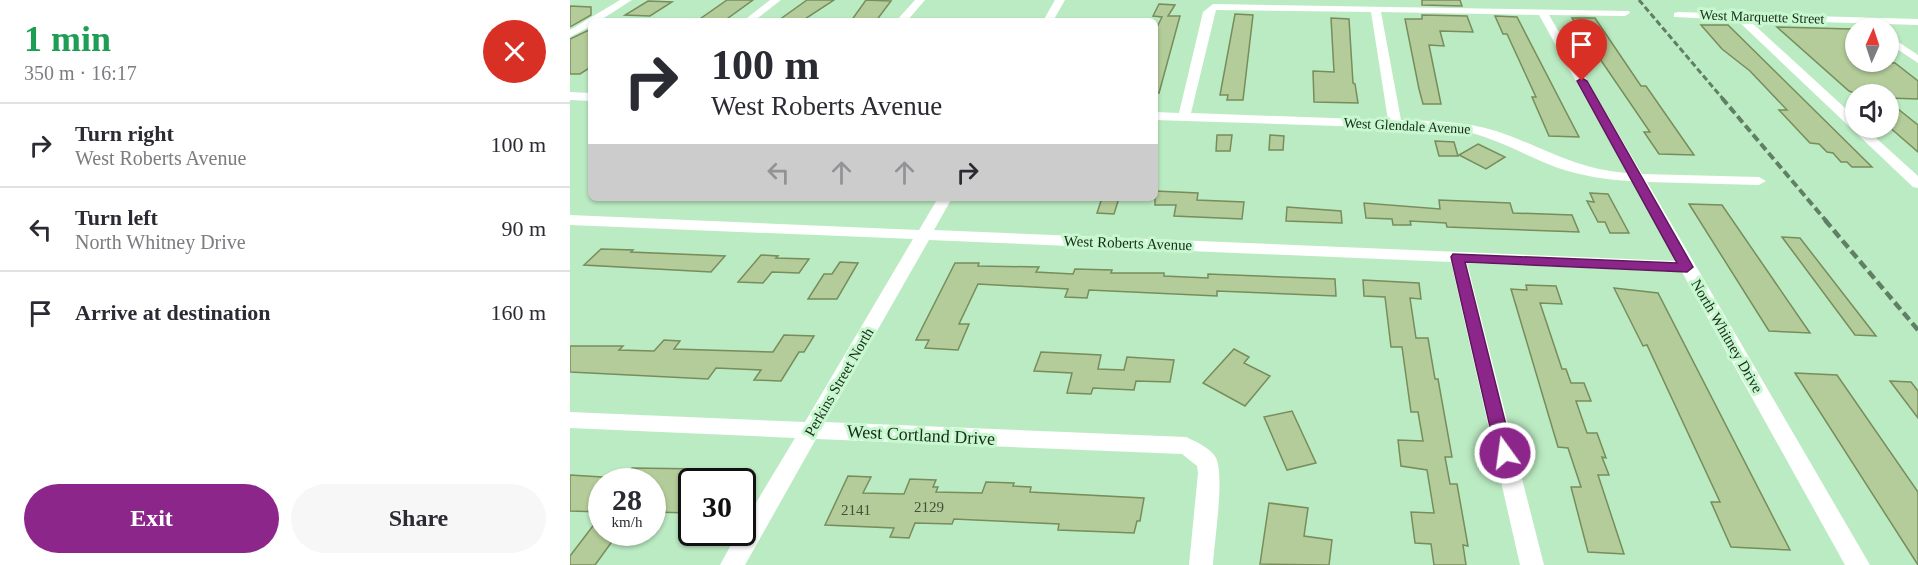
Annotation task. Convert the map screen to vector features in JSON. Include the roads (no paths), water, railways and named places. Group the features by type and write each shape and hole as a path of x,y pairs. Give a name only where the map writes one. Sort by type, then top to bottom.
{"street":[{"path":"615,0 627,0"},
{"path":"598,18 627,0"},
{"path":"752,18 776,0"},
{"path":"904,18 920,0"},
{"path":"1050,18 1060,0"},
{"path":"1184,117 1208,12 1213,7 1625,13"},
{"path":"1375,9 1395,124"},
{"name":"North Whitney Drive","path":"1543,13 1858,565"},
{"name":"West Marquette Street","path":"1678,15 1845,19"},
{"path":"1739,16 1845,115"},
{"name":"West Marquette Street","path":"1899,21 1918,21"},
{"path":"570,34 588,24"},
{"path":"1899,46 1918,60"},
{"path":"570,96 588,97"},
{"name":"West Glendale Avenue","path":"1158,116 1395,124 1483,130 1510,139 1566,166 1592,172 1759,181"},
{"path":"1870,138 1918,184"},
{"name":"Perkins Street North","path":"732,565 943,201"},
{"name":"West Roberts Avenue","path":"570,220 1687,267"},
{"path":"1458,257 1532,565"},
{"name":"West Cortland Drive","path":"570,420 1186,446 1198,452 1208,461 1209,473 1201,565"}],"railway":[{"path":"1639,0 1723,99"},
{"path":"1722,98 1827,222"},
{"path":"1825,220 1918,330"}]}
